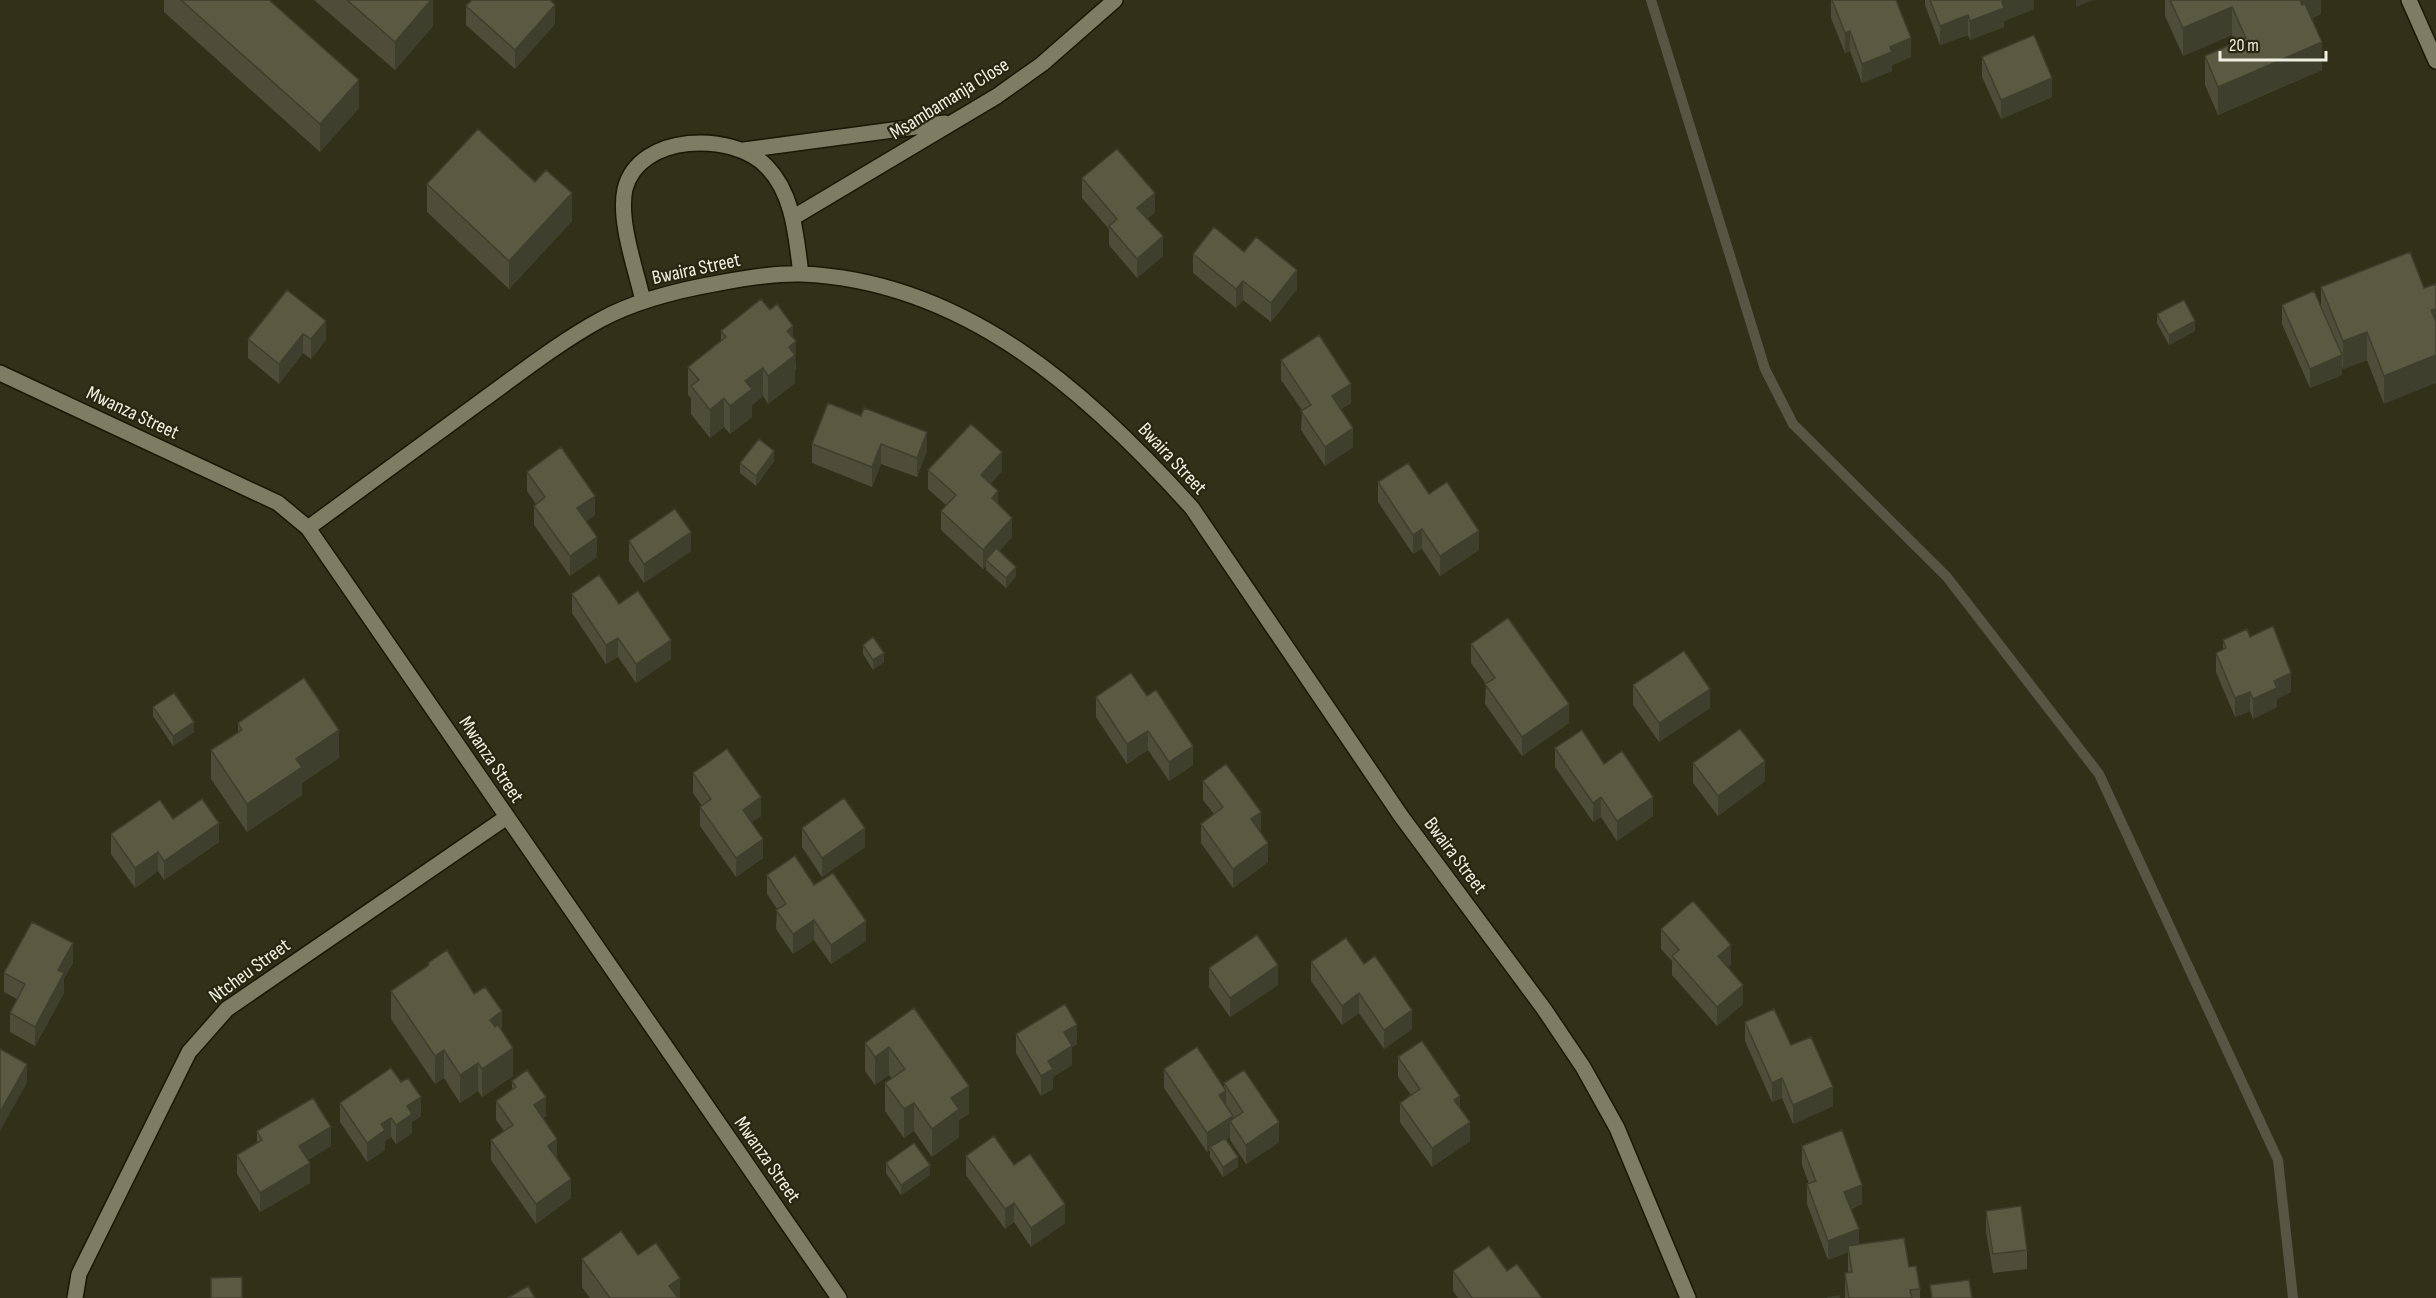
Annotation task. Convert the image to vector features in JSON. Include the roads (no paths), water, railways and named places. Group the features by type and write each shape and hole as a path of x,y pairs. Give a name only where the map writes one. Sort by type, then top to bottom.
{"street":[{"name":"Msambamanja Close","path":"794,217 998,96 1042,64 1115,0"},
{"path":"2409,0 2436,61"},
{"path":"744,150 951,122"},
{"path":"643,301 624,218 625,188 638,165 658,152 685,143 713,142 744,150 768,167 782,189 794,217 801,274"},
{"name":"Bwaira Street","path":"308,528 552,350 602,319 643,301 736,280 801,274 859,281 909,292 953,311 997,335 1047,370 1103,416 1152,463 1192,508 1401,816 1544,1009 1583,1067 1617,1128 1688,1298"},
{"name":"Mwanza Street","path":"0,373 278,503 308,528 839,1298"},
{"name":"Ntcheu Street","path":"75,1298 79,1274 189,1052 207,1030 227,1009 507,817"}],"waterway":[{"path":"1651,0 1765,369 1793,424 1947,577 2099,774 2278,1160 2293,1298"}]}
